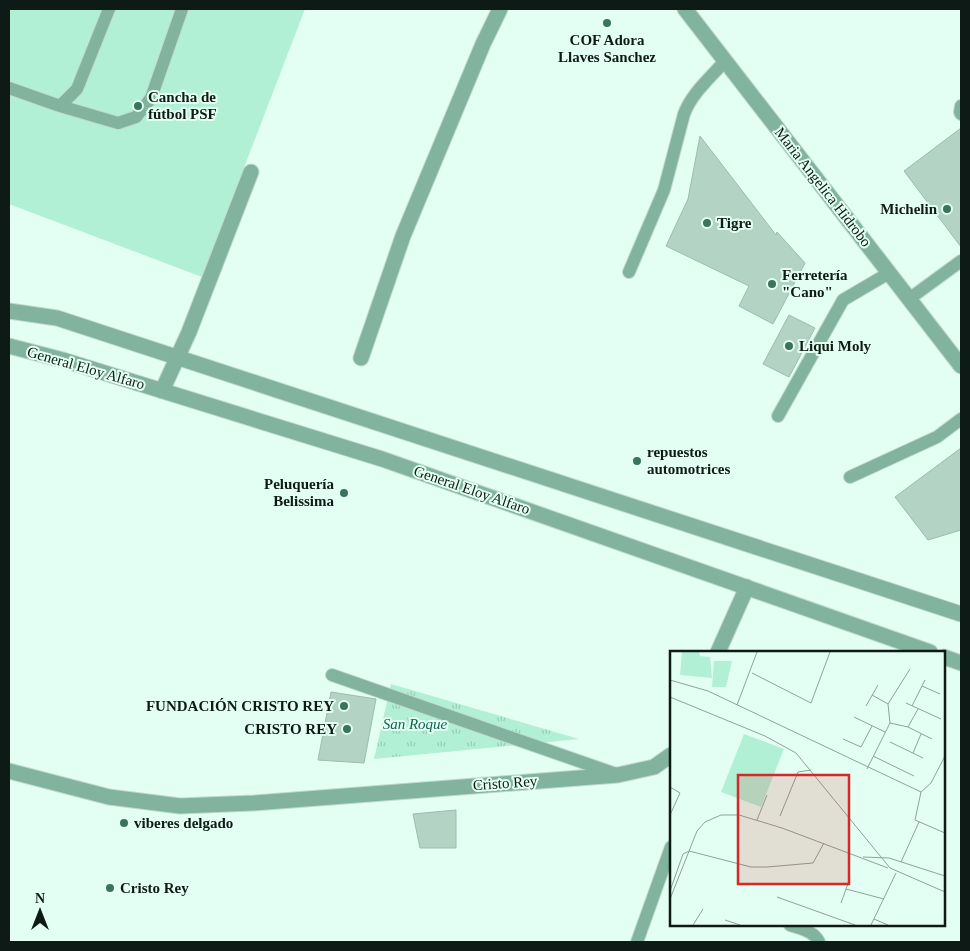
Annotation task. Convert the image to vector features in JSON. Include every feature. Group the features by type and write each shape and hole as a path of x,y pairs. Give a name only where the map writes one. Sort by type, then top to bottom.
{"street":[{"path":"361,358 403,236 483,44 500,9"},
{"name":"Maria Angelica Hidrobo","path":"684,9 961,366"},
{"path":"162,391 189,332 251,172"},
{"path":"9,311 57,318 961,614"},
{"name":"General Eloy Alfaro","path":"9,346 63,360 382,459 927,651"},
{"path":"718,651 747,587"},
{"path":"945,657 961,663"},
{"name":"Cristo Rey","path":"9,771 109,797 180,806 618,775 654,767 670,757"}],"lane":[{"path":"60,106 77,90 109,9"},
{"path":"9,88 118,124 136,117 151,98 182,9"},
{"path":"629,272 664,190 688,104 694,94 725,61"},
{"path":"961,106 961,114"},
{"path":"909,299 961,260"},
{"path":"778,416 843,300 889,273"},
{"path":"850,477 937,438 961,418"},
{"path":"332,675 618,775"},
{"path":"637,942 666,880 670,854"},
{"path":"793,926 810,932 819,942"}],"green space":[{"name":"Cancha de fútbol PSF","path":"9,9 305,9 202,277 9,204"},
{"name":"San Roque","path":"391,684 579,739 374,759"}],"building":[{"name":"Michelin","path":"961,128 961,247 904,171"},
{"path":"700,136 776,235 777,232 805,263 773,324 739,306 749,286 666,246 688,199"},
{"name":"Liqui Moly","path":"789,315 815,328 789,377 763,364"},
{"path":"961,448 961,530 928,540 895,497"},
{"name":"CRISTO REY","path":"331,692 376,699 364,763 318,760"},
{"path":"456,810 456,848 420,848 413,814"}],"place":[{"name":"COF Adora Llaves Sanchez","path":"607,23"},
{"name":"Cancha de fútbol PSF","path":"138,106"},
{"name":"Michelin","path":"947,209"},
{"name":"Tigre","path":"707,223"},
{"name":"Ferretería \"Cano\"","path":"772,284"},
{"name":"Liqui Moly","path":"789,346"},
{"name":"repuestos automotrices","path":"637,461"},
{"name":"Peluquería Belissima","path":"344,493"},
{"name":"FUNDACIÓN CRISTO REY","path":"344,706"},
{"name":"CRISTO REY","path":"347,729"},
{"name":"viberes delgado","path":"124,823"},
{"name":"Cristo Rey","path":"110,888"}]}
